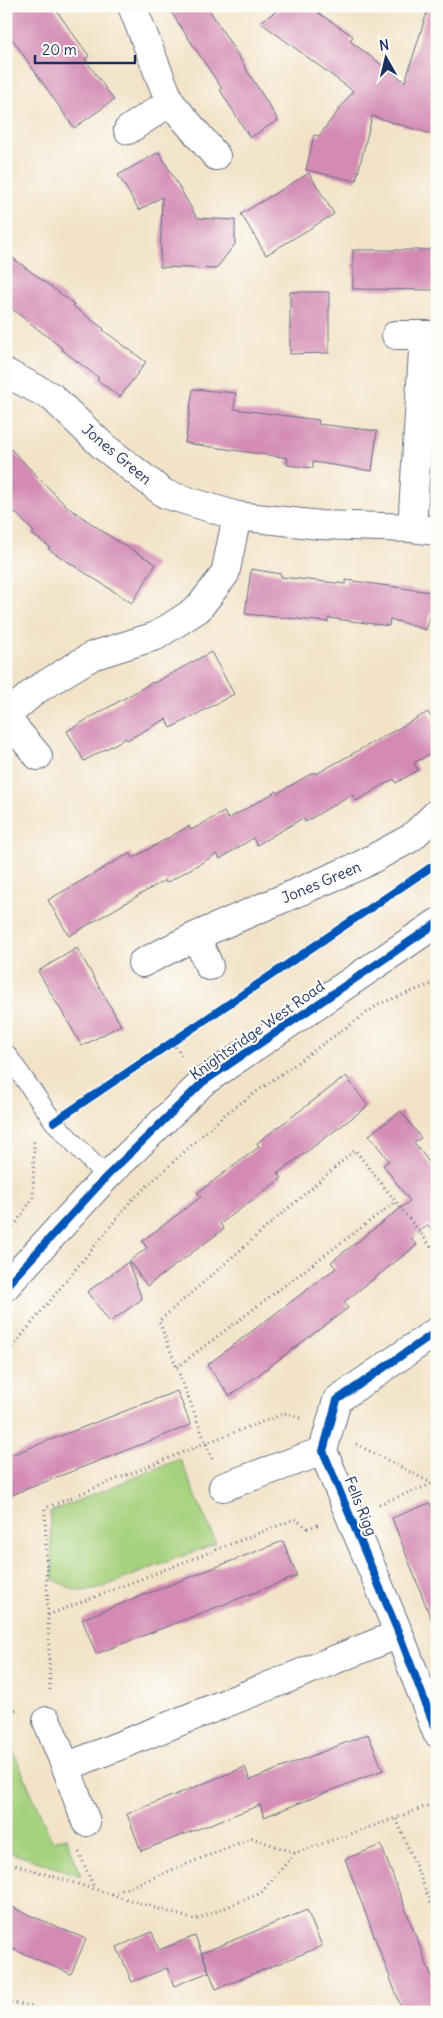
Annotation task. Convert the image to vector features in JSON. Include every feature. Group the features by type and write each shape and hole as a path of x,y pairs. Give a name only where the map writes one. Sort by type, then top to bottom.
{"street":[{"path":"132,6 170,102 216,156"},
{"path":"128,130 170,102"},
{"name":"Jones Green","path":"6,373 52,397 103,446 165,494 237,516 320,525 424,530 430,335 396,335"},
{"path":"38,756 6,717 36,690 92,656 156,636 198,609 225,574 237,516"},
{"name":"Jones Green","path":"142,963 196,936 361,865 411,838 437,813"},
{"name":"Knightsridge West Road","path":"6,1286 106,1177 203,1082 437,923"},
{"path":"196,936 209,966"},
{"path":"223,1487 326,1441 337,1400 437,1330"},
{"name":"Fells Rigg","path":"326,1441 350,1516 399,1634 437,1733"},
{"path":"66,1767 399,1634"},
{"path":"49,1708 66,1767 86,1822"}],"lane":[{"path":"6,1053 54,1122 106,1177"}],"path":[{"path":"6,1355 131,1201 224,1115 379,1004 437,982"},
{"path":"6,1238 33,1198 34,1138 54,1122"},
{"path":"223,1487 159,1320 355,1150 395,1202 435,1248 437,1254"},
{"path":"177,1367 395,1202"},
{"path":"49,1708 46,1508 286,1412 326,1441 435,1483"},
{"path":"48,1615 294,1519 308,1528 350,1516 435,1483"},
{"path":"6,1714 22,1707"},
{"path":"6,1862 195,1920 262,1893 295,1853 437,1802"},
{"path":"396,1818 437,1918"},
{"path":"112,1894 252,1838 295,1853"},
{"path":"6,2001 52,2012"}],"green space":[{"path":"180,1459 216,1543 95,1590 76,1591 53,1579 50,1512"},
{"path":"6,1734 52,1841 66,1837 81,1876 6,1851"}],"building":[{"path":"6,6 53,6 89,56 85,59 114,100 74,128 6,30"},
{"path":"167,6 207,6 278,120 250,138 220,90 222,89"},
{"path":"284,6 308,6 353,36 350,41 405,82 429,6 437,6 437,136 372,116 356,181 306,170 314,135 319,136 353,91 260,22"},
{"path":"159,152 197,218 235,220 235,244 216,269 160,267 162,197 139,210 118,175"},
{"path":"309,173 334,214 266,255 241,214"},
{"path":"353,250 437,250 437,290 353,289"},
{"path":"6,253 74,304 73,306 146,362 120,397 6,304"},
{"path":"290,292 329,292 329,353 290,354"},
{"path":"193,389 236,393 234,409 319,420 318,424 377,431 372,471 313,462 313,468 287,465 288,458 185,443"},
{"path":"6,444 66,506 117,541 156,564 132,603 48,549 50,547 32,534 34,532 6,503"},
{"path":"251,569 281,574 281,577 346,584 346,580 437,593 437,595 426,630 390,619 389,626 328,618 328,622 245,614"},
{"path":"211,652 234,694 171,728 166,719 84,761 67,731 153,682"},
{"path":"428,712 437,727 437,750 414,763 418,770 396,783 394,779 356,801 352,794 305,822 303,818 257,845 253,838 220,859 217,854 166,883 165,880 69,936 48,900 130,853 133,858 189,826 191,830 224,812 228,819 314,772 316,774"},
{"path":"77,948 121,1025 82,1046 38,971"},
{"path":"346,1076 368,1106 278,1173 282,1178 220,1224 224,1229 147,1286 129,1261 147,1248 142,1241 201,1197 197,1193 259,1147 257,1143"},
{"path":"401,1111 421,1138 414,1142 437,1173 437,1236 428,1225 411,1238 417,1245 344,1302 348,1308 230,1396 207,1365 336,1268 331,1262 410,1201 383,1165 389,1161 369,1135"},
{"path":"128,1262 142,1299 110,1322 87,1292"},
{"path":"177,1391 191,1425 6,1497 6,1457"},
{"path":"430,1503 437,1520 437,1628 435,1629 392,1518"},
{"path":"283,1541 297,1576 96,1654 82,1619"},
{"path":"368,1734 383,1770 264,1817 260,1805 141,1851 127,1814 245,1767 250,1780"},
{"path":"381,1845 437,1991 437,2012 403,2012 345,1859"},
{"path":"6,1905 86,1939 71,1974 6,1946"},
{"path":"307,1910 322,1946 216,1989 202,1953"},
{"path":"152,1932 159,1950 195,1936 209,1972 174,1986 167,1968 132,1982 117,1947"}],"cycle path":[{"path":"54,1122 437,863"},
{"path":"6,1286 106,1177 203,1082 437,923"},
{"path":"437,1331 337,1400 323,1451 399,1634 437,1733"}]}
